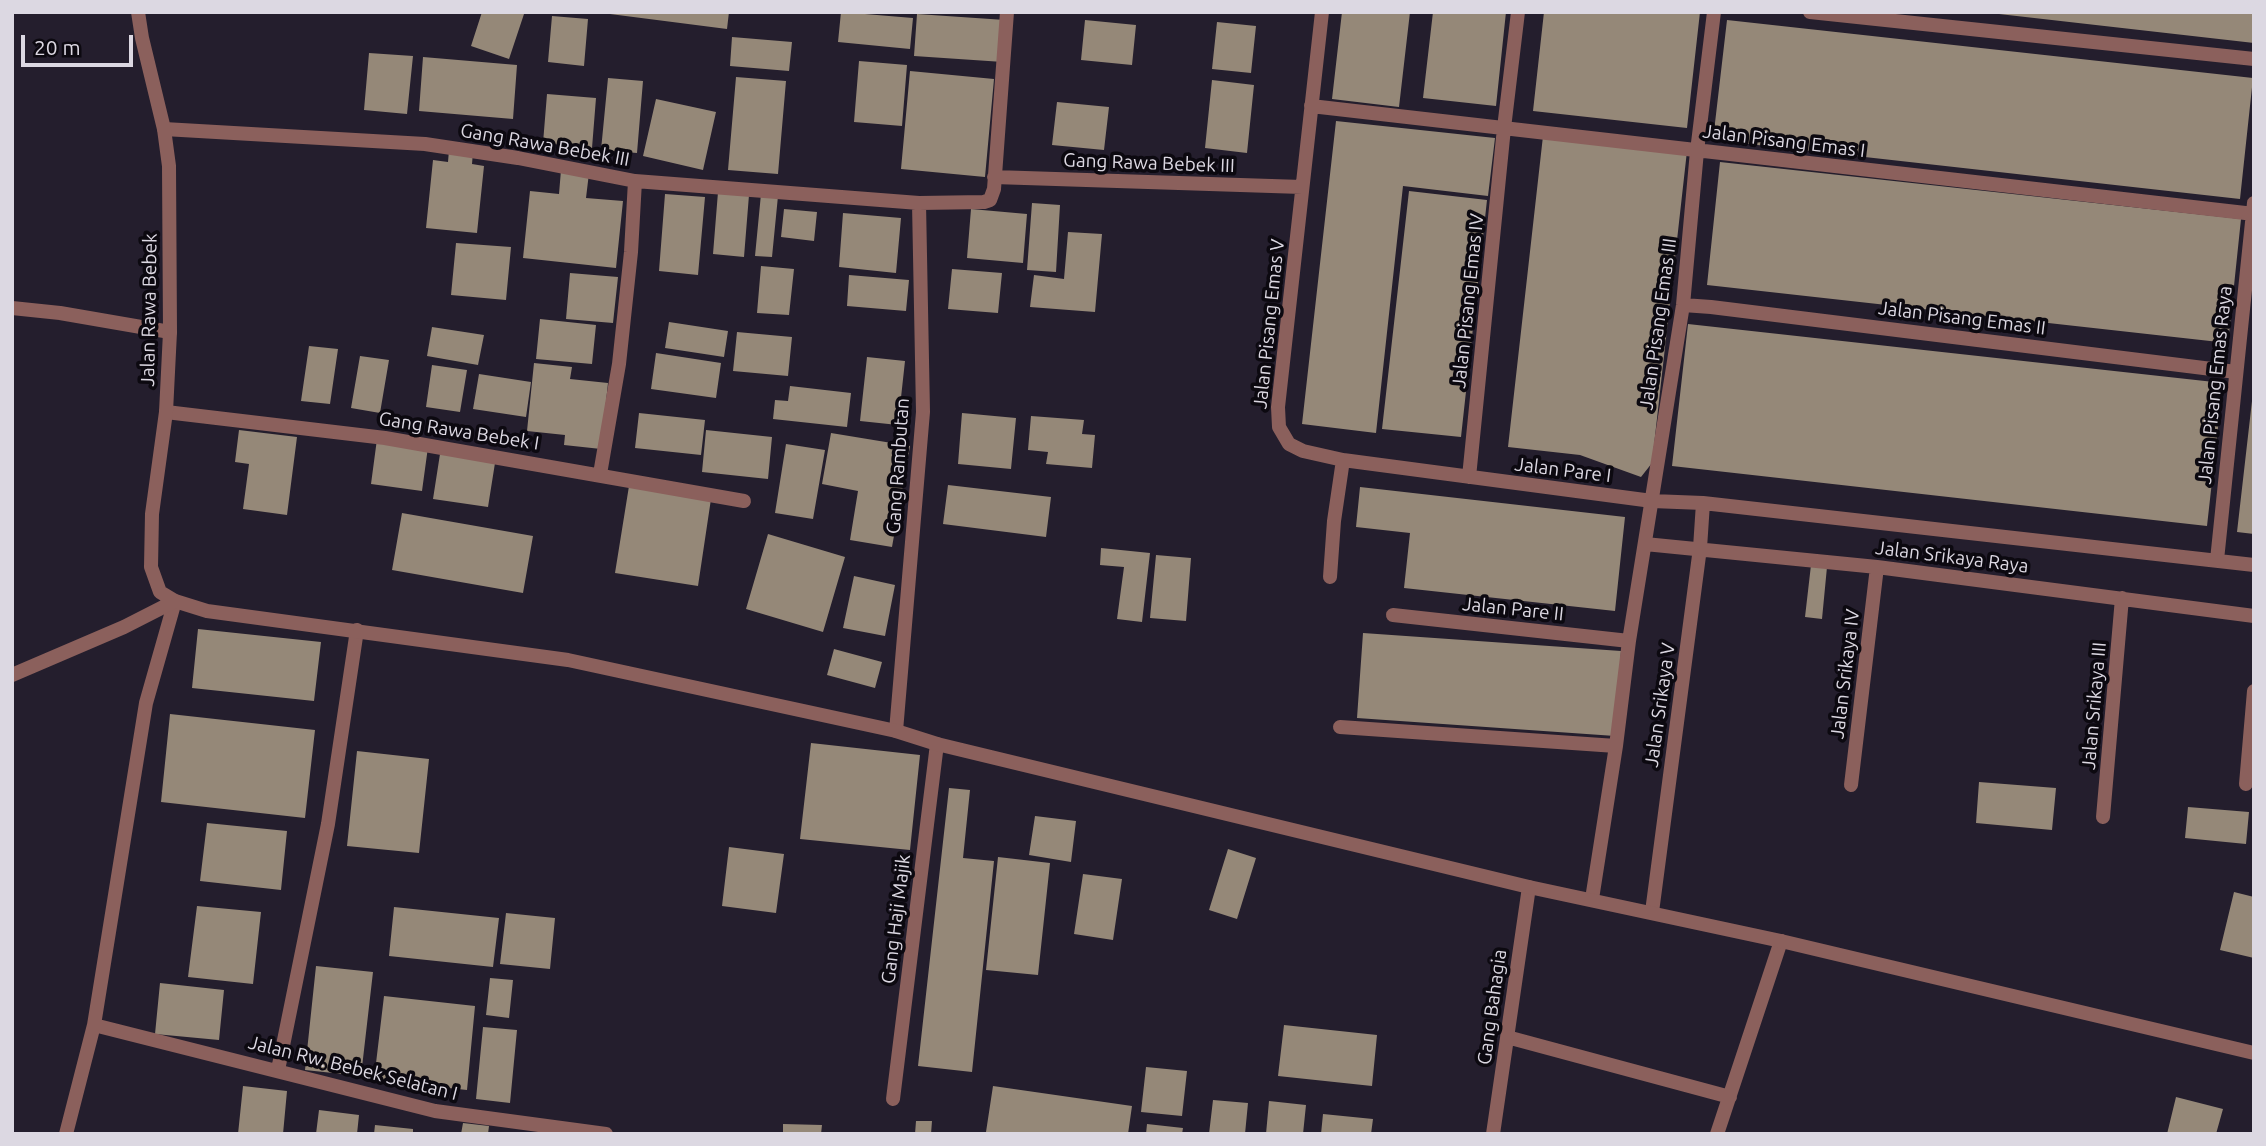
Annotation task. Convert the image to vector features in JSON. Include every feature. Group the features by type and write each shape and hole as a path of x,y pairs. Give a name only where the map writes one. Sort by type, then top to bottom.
{"street":[{"name":"Jalan Rawa Bebek","path":"138,12 164,129 169,166 170,332 166,412 152,513 151,566 160,592 175,601"},
{"path":"994,177 1007,12"},
{"name":"Jalan Pisang Emas V","path":"1322,12 1278,407 1279,427 1289,444 1303,452 1469,477"},
{"name":"Jalan Pisang Emas IV","path":"1469,477 1518,12"},
{"name":"Jalan Pisang Emas III","path":"1652,501 1683,305 1697,150 1714,12"},
{"path":"1810,12 2254,59"},
{"name":"Jalan Pisang Emas I","path":"1311,106 2253,210"},
{"name":"Gang Rawa Bebek III","path":"164,129 425,144 518,158 635,181 919,203 984,202 993,195 994,177 1302,187"},
{"path":"600,474 619,363 631,252 635,181"},
{"name":"Gang Rambutan","path":"896,731 923,412 919,203"},
{"name":"Jalan Pisang Emas Raya","path":"2217,560 2253,210"},
{"name":"Jalan Pisang Emas II","path":"1683,305 1711,306 2236,372"},
{"path":"12,308 60,313 170,332"},
{"name":"Gang Rawa Bebek I","path":"166,412 385,438 744,501"},
{"path":"1330,577 1343,460"},
{"name":"Jalan Pare I","path":"1469,477 1652,501"},
{"name":"Jalan Srikaya Raya","path":"1652,501 1703,503 2254,565"},
{"name":"Jalan Srikaya V","path":"1591,899 1652,501"},
{"name":"Jalan Srikaya V","path":"1652,912 1700,548 1703,503"},
{"name":"Jalan Srikaya Raya","path":"1645,544 1877,567 2254,615"},
{"name":"Jalan Srikaya IV","path":"1851,785 1877,567"},
{"name":"Jalan Srikaya III","path":"2103,817 2122,598"},
{"path":"66,1134 94,1025 146,703 175,601"},
{"path":"12,674 124,627 175,601 206,611 568,660 896,731 937,744 1529,887 1781,941 2254,1053"},
{"name":"Jalan Pare II","path":"1393,615 1629,641"},
{"path":"278,1070 328,824 357,630"},
{"path":"2246,784 2254,691"},
{"path":"1340,727 1616,747"},
{"name":"Gang Haji Majik","path":"892,1099 937,744"},
{"name":"Gang Bahagia","path":"1493,1134 1529,887"},
{"path":"1717,1134 1781,941"},
{"name":"Jalan Rw. Bebek Selatan I","path":"94,1025 435,1111 606,1134"},
{"path":"1507,1037 1730,1097"}],"building":[{"path":"482,12 524,14 509,59 471,46"},
{"path":"610,12 729,12 727,29"},
{"path":"841,12 913,18 910,49 838,42"},
{"path":"1342,12 1410,12 1399,107 1332,99"},
{"path":"1433,12 1506,12 1496,106 1423,98"},
{"path":"1544,12 1700,12 1687,128 1533,111"},
{"path":"2254,12 2254,43 1999,14"},
{"path":"917,14 1005,20 1003,62 914,56"},
{"path":"552,16 588,19 584,66 548,62"},
{"path":"1085,20 1136,25 1132,65 1081,60"},
{"path":"1727,20 2253,78 2240,199 1713,140"},
{"path":"1217,22 1256,26 1251,73 1212,69"},
{"path":"732,37 792,42 789,71 730,66"},
{"path":"369,53 413,56 407,114 364,110"},
{"path":"423,57 517,65 513,119 419,111"},
{"path":"859,61 907,65 902,126 854,122"},
{"path":"910,71 994,79 985,177 901,169"},
{"path":"736,77 786,81 778,174 728,170"},
{"path":"608,78 643,81 637,153 601,150"},
{"path":"1212,80 1254,85 1247,153 1205,148"},
{"path":"547,94 596,98 592,148 543,143"},
{"path":"656,99 716,112 703,170 643,156"},
{"path":"1057,102 1109,107 1104,150 1052,145"},
{"path":"1336,121 1495,138 1488,196 1403,186 1376,433 1302,424"},
{"path":"1543,136 1687,151 1652,463 1641,477 1580,455 1508,447"},
{"path":"449,150 473,152 472,164 484,166 477,233 426,228 433,160 448,162"},
{"path":"1720,162 2241,219 2228,343 1707,285"},
{"path":"561,170 589,173 586,198 623,201 616,268 523,258 530,191 559,194"},
{"path":"1409,191 1487,200 1461,437 1382,429"},
{"path":"718,192 749,195 744,257 713,254"},
{"path":"665,194 705,197 698,275 659,271"},
{"path":"761,194 778,196 772,257 755,256"},
{"path":"1032,203 1060,205 1056,272 1027,270"},
{"path":"784,209 817,212 814,241 781,237"},
{"path":"971,209 1027,214 1023,263 967,258"},
{"path":"843,213 901,218 896,273 839,267"},
{"path":"1068,232 1102,234 1095,312 1030,307 1034,275 1064,279"},
{"path":"456,243 511,247 506,300 451,295"},
{"path":"761,266 794,269 789,315 757,313"},
{"path":"952,269 1002,273 998,313 948,309"},
{"path":"570,273 618,277 613,323 566,319"},
{"path":"849,275 909,280 906,311 847,306"},
{"path":"540,319 596,325 592,364 536,359"},
{"path":"669,322 728,331 724,357 665,348"},
{"path":"1688,324 2223,383 2207,526 1672,466"},
{"path":"432,327 484,335 478,365 427,356"},
{"path":"737,332 792,337 788,376 733,371"},
{"path":"309,346 338,349 330,404 301,401"},
{"path":"656,353 721,363 716,398 651,389"},
{"path":"360,356 389,360 380,413 351,408"},
{"path":"867,357 905,361 898,425 860,421"},
{"path":"534,363 572,367 570,379 608,383 601,449 564,445 565,435 527,431"},
{"path":"432,365 467,370 460,412 426,407"},
{"path":"479,374 531,382 526,417 473,409"},
{"path":"790,386 851,393 847,427 773,419 775,400 788,401"},
{"path":"2254,401 2254,534 2237,532"},
{"path":"639,413 705,420 701,455 635,448"},
{"path":"962,413 1016,418 1011,469 958,464"},
{"path":"1031,416 1084,420 1082,434 1095,435 1092,468 1046,464 1048,452 1028,450"},
{"path":"239,430 297,437 287,515 243,509 249,464 235,462"},
{"path":"706,430 772,437 768,479 702,472"},
{"path":"831,433 910,446 892,547 850,540 858,491 822,484"},
{"path":"377,439 428,447 422,491 371,484"},
{"path":"786,444 825,450 813,519 775,513"},
{"path":"440,454 495,463 488,507 433,499"},
{"path":"948,485 1051,497 1046,537 943,524"},
{"path":"629,486 711,499 698,586 615,573"},
{"path":"1360,487 1625,517 1615,611 1404,588 1410,533 1356,527"},
{"path":"402,513 533,536 523,593 392,570"},
{"path":"768,534 845,557 823,632 746,609"},
{"path":"1101,548 1150,553 1142,622 1117,619 1124,567 1100,565"},
{"path":"1156,555 1191,558 1186,621 1150,618"},
{"path":"1811,565 1827,567 1822,619 1805,617"},
{"path":"854,576 895,585 885,636 843,628"},
{"path":"198,629 321,642 314,701 192,688"},
{"path":"1363,633 1621,651 1615,736 1357,718"},
{"path":"834,649 882,662 875,688 827,675"},
{"path":"170,714 315,730 305,818 161,802"},
{"path":"811,743 920,755 910,850 800,839"},
{"path":"357,751 429,759 419,853 347,846"},
{"path":"1979,782 2056,788 2052,830 1976,823"},
{"path":"949,788 970,790 963,858 994,861 972,1072 918,1066"},
{"path":"2188,807 2249,812 2246,844 2185,838"},
{"path":"1035,816 1076,821 1071,862 1029,855"},
{"path":"207,823 287,831 281,890 200,881"},
{"path":"729,847 784,854 776,913 722,906"},
{"path":"1228,849 1256,858 1237,919 1209,910"},
{"path":"998,857 1050,863 1038,975 986,970"},
{"path":"1083,874 1122,879 1113,940 1074,934"},
{"path":"2234,892 2254,897 2254,958 2220,950"},
{"path":"197,906 261,912 253,984 188,977"},
{"path":"394,907 499,918 493,967 389,956"},
{"path":"506,913 555,918 550,969 500,964"},
{"path":"316,966 373,972 361,1076 305,1070"},
{"path":"490,978 513,980 509,1018 486,1015"},
{"path":"160,983 224,990 219,1040 155,1034"},
{"path":"384,996 475,1006 467,1090 374,1080"},
{"path":"1284,1025 1377,1035 1372,1086 1278,1076"},
{"path":"483,1027 517,1030 510,1103 476,1099"},
{"path":"1146,1067 1187,1071 1182,1116 1141,1112"},
{"path":"243,1086 287,1091 283,1134 238,1134"},
{"path":"993,1086 1132,1106 1128,1134 986,1132"},
{"path":"2176,1097 2223,1109 2216,1134 2167,1134"},
{"path":"1213,1100 1248,1103 1245,1134 1209,1134"},
{"path":"1269,1101 1306,1105 1303,1134 1266,1134"},
{"path":"319,1110 359,1115 357,1134 316,1134"},
{"path":"1323,1114 1373,1119 1371,1134 1321,1134"},
{"path":"916,1121 932,1121 931,1134 915,1134"},
{"path":"463,1123 489,1126 488,1134 461,1134"},
{"path":"783,1124 822,1125 821,1134 783,1134"},
{"path":"1147,1124 1183,1128 1182,1134 1146,1134"},
{"path":"375,1125 413,1129 413,1134 374,1134"}]}
